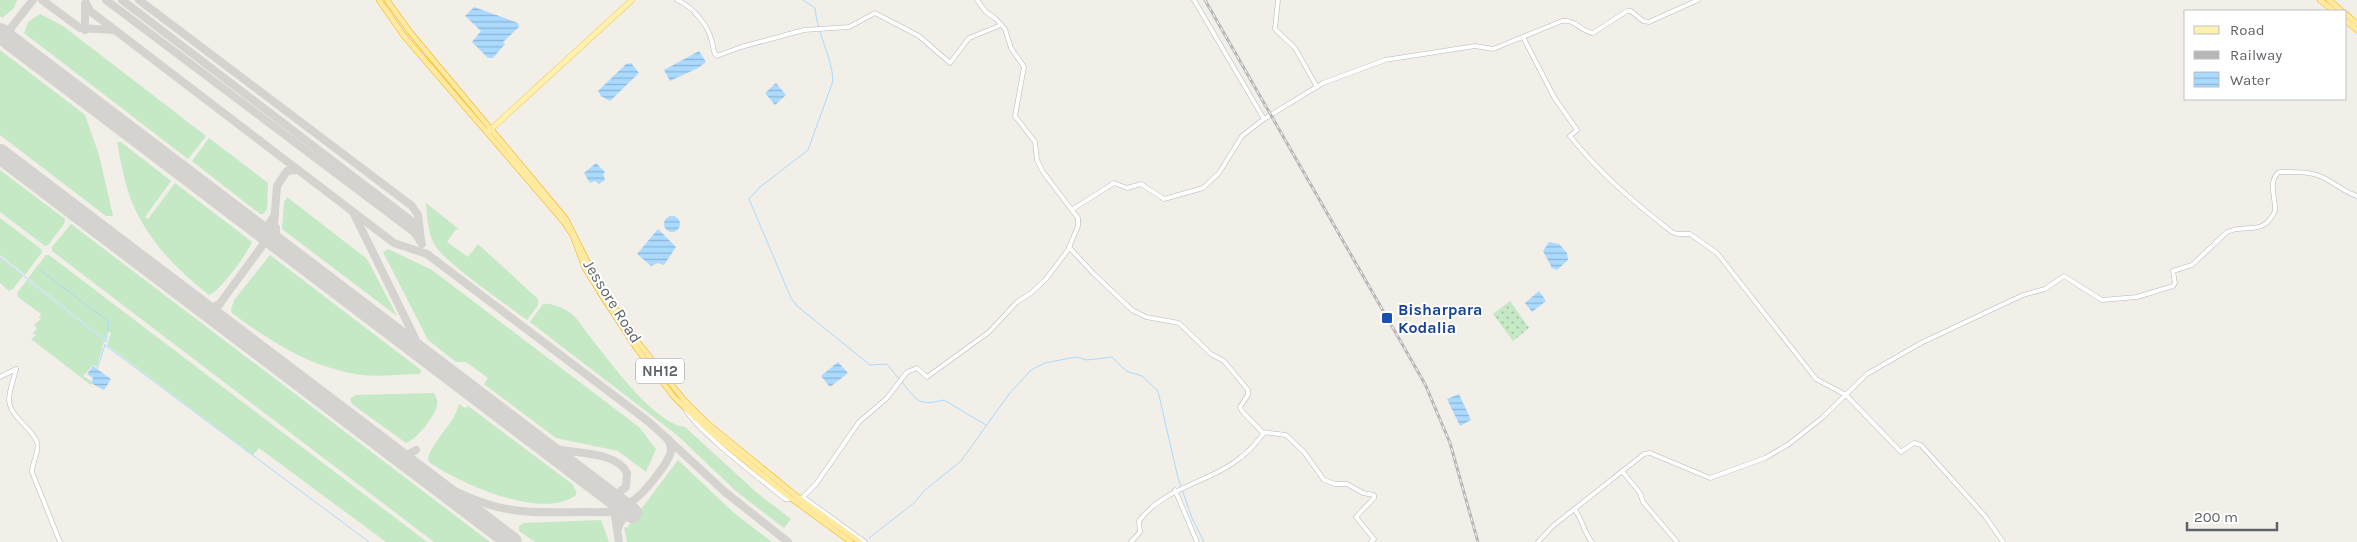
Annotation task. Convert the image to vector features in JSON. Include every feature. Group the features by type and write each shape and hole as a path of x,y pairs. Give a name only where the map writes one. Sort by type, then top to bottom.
{"highway":[{"name":"NH12","path":"380,0 404,36 488,131 564,222 573,236 585,268 602,296 637,349 685,408 791,499 800,500 851,542"},
{"name":"Jessore Road","path":"387,0 488,131 566,218 592,271 612,303 637,342 674,389 707,423 800,500 860,542"},
{"path":"2320,0 2333,10"},
{"path":"2329,0 2341,10"},
{"path":"2347,15 2357,24"},
{"path":"2347,22 2357,30"}],"main road":[{"path":"488,131 632,0"}],"street":[{"path":"677,0 690,8 699,18 712,40 714,53 717,56 741,47 817,29 849,28 871,13 878,13 919,36 950,63 975,33 1001,25"},
{"path":"865,542 800,500 816,484 859,422 887,398 900,380 911,370 917,368 927,377 989,332 1022,297 1032,293 1046,279 1070,247 1079,222 1073,209 1046,177 1037,160 1035,142 1016,116 1024,67 1011,48 1009,38 1001,25 986,12 977,0"},
{"path":"1194,0 1264,119"},
{"path":"1278,0 1275,29 1295,48 1317,87"},
{"path":"1073,209 1114,183 1127,188 1141,184 1164,199 1195,192 1215,177 1240,138 1264,119 1317,87 1352,71 1385,60 1475,46 1493,49 1566,20 1573,21 1587,32 1593,33 1629,11 1643,21 1648,22 1698,0"},
{"path":"1523,38 1554,97 1577,130 1570,136 1583,153 1617,188 1672,232 1690,234 1717,253 1816,379 1846,395 1901,452 1914,443 1921,445 1985,516 2003,542"},
{"path":"1538,542 1552,526 1644,454 1650,453 1706,478 1720,476 1774,454 1789,444 1846,395 1867,374 1921,343 2011,300 2045,289 2064,276 2102,300 2139,297 2173,286 2175,283 2173,271 2192,265 2227,232 2234,229 2255,229 2264,225 2275,211 2272,186 2275,176 2279,172 2306,173 2322,177 2347,193 2357,196"},
{"path":"1070,247 1093,273 1132,310 1146,317 1179,323 1206,350 1224,362 1248,390 1248,395 1240,407 1242,411 1264,433 1286,435 1306,455 1324,480 1335,484 1347,484 1363,493 1374,495 1374,498 1356,516 1374,539 1371,542"},
{"path":"0,377 16,369 9,400 14,413 36,441 32,472 60,542"},
{"path":"1131,542 1140,532 1139,521 1143,516 1176,490 1240,458 1264,433"},
{"path":"1622,471 1640,493 1643,502 1677,542"},
{"path":"1176,490 1197,542"},
{"path":"1574,509 1580,517 1586,535 1592,542"}],"green space":[{"path":"0,0 17,0 14,8 2,18 0,16"},
{"path":"40,14 63,26 206,136 188,159 24,33 28,22"},
{"path":"0,50 85,115 99,155 113,216 106,216 0,135"},
{"path":"209,138 268,183 267,209 263,214 260,214 192,161"},
{"path":"117,142 121,142 171,181 145,217 148,219 175,183 252,242 233,271 214,292 209,295 183,273 149,234 140,219 127,188"},
{"path":"0,170 65,219 64,224 48,245 45,246 0,212"},
{"path":"287,197 367,259 397,316 282,229 284,203"},
{"path":"426,203 460,230 456,229 447,242 468,257 478,244 538,299 538,305 527,320 463,273 434,244 430,235"},
{"path":"0,218 41,249 42,252 25,275 0,255"},
{"path":"71,224 490,542 434,542 52,251 52,247"},
{"path":"388,249 432,270 639,427 656,449 646,472 618,451 556,438 484,384 488,378 466,362 456,362 428,340 383,252"},
{"path":"46,255 49,255 427,542 386,542 259,448 253,455 107,345 111,333 107,331 105,340 28,278"},
{"path":"270,255 421,370 420,374 370,376 327,367 277,344 232,313 234,300"},
{"path":"0,258 23,276 13,289 9,291 0,283"},
{"path":"27,280 104,341 97,367 93,365 83,376 91,381 91,385 31,339 36,335 33,333 37,329 34,325 41,319 39,317 41,314 18,297 17,293"},
{"path":"1510,301 1529,328 1513,341 1493,314"},
{"path":"543,304 556,306 572,315 621,376 647,404 673,423 685,427 756,492 791,519 784,528 737,492 677,435 530,322"},
{"path":"434,393 437,399 436,410 425,427 406,443 352,404 350,399 355,395"},
{"path":"459,404 465,408 468,406 572,484 576,495 561,502 543,504 522,502 480,489 429,462 428,458 431,451 453,418"},
{"path":"678,460 734,513 772,542 627,542 624,527 627,528"},
{"path":"601,520 609,542 535,542 519,531 519,526 523,523"}],"water":[{"path":"474,7 518,23 519,27 503,42 505,44 493,58 488,58 472,42 481,31 465,16"},
{"path":"699,51 706,62 698,68 670,81 664,70"},
{"path":"631,63 639,73 610,101 601,96 598,91 626,64"},
{"path":"776,83 786,95 775,105 765,93"},
{"path":"596,163 605,172 603,174 605,180 599,184 595,181 590,183 584,173"},
{"path":"672,216 680,224 672,232 664,224"},
{"path":"658,229 676,247 664,265 658,263 651,266 637,254"},
{"path":"1549,242 1559,244 1567,253 1568,260 1557,270 1552,268 1543,251"},
{"path":"1539,291 1546,301 1532,312 1525,303"},
{"path":"838,362 848,373 830,387 821,376"},
{"path":"93,366 111,379 104,390 91,383 93,378 87,374"},
{"path":"1459,394 1471,420 1460,426 1447,399"}],"waterway":[{"path":"803,0 815,8 833,81 808,150 760,187 749,199 791,298 797,306 870,365 887,364 899,379"},
{"path":"0,257 106,342"},
{"path":"40,270 109,322 106,341"},
{"path":"105,345 369,542"},
{"path":"97,369 105,345"},
{"path":"869,538 914,503 925,490 961,461 1009,394 1031,370 1045,363 1076,357 1087,360 1112,357 1126,371 1142,376 1158,391 1178,478 1192,518 1204,542"},
{"path":"902,382 919,401 929,403 944,400 986,425"}],"taxiway":[{"path":"0,32 10,29 33,0"},
{"path":"42,0 80,28 113,30"},
{"path":"106,0 414,232 422,244"},
{"path":"122,0 418,226"},
{"path":"139,0 412,206 418,215 421,240"},
{"path":"86,3 90,11 394,243 427,254 649,422 725,492 788,542"},
{"path":"85,4 85,30"},
{"path":"11,29 9,38 13,43"},
{"path":"0,153 6,159"},
{"path":"217,318 216,309 270,235 274,224 277,186 287,171 297,170"},
{"path":"354,214 415,338 408,341 398,335"},
{"path":"248,221 262,228 268,225 275,215"},
{"path":"276,228 276,240 281,246"},
{"path":"204,308 208,310 217,305"},
{"path":"532,437 545,446 554,449 602,456 621,465 627,473 626,487 617,494 601,490"},
{"path":"607,495 626,502 634,500 640,495 669,456 671,450 668,439"},
{"path":"394,453 407,455 416,450"},
{"path":"422,474 474,499 496,507 517,511 610,512 622,510 633,505"},
{"path":"607,496 614,510 619,542"},
{"path":"618,529 631,507"}],"runway":[{"path":"0,33 632,513"},
{"path":"0,154 512,542"}],"railway":[{"path":"1205,0 1425,384 1450,443 1478,542"}],"place":[{"name":"Bisharpara Kodalia","path":"1387,318"}]}
